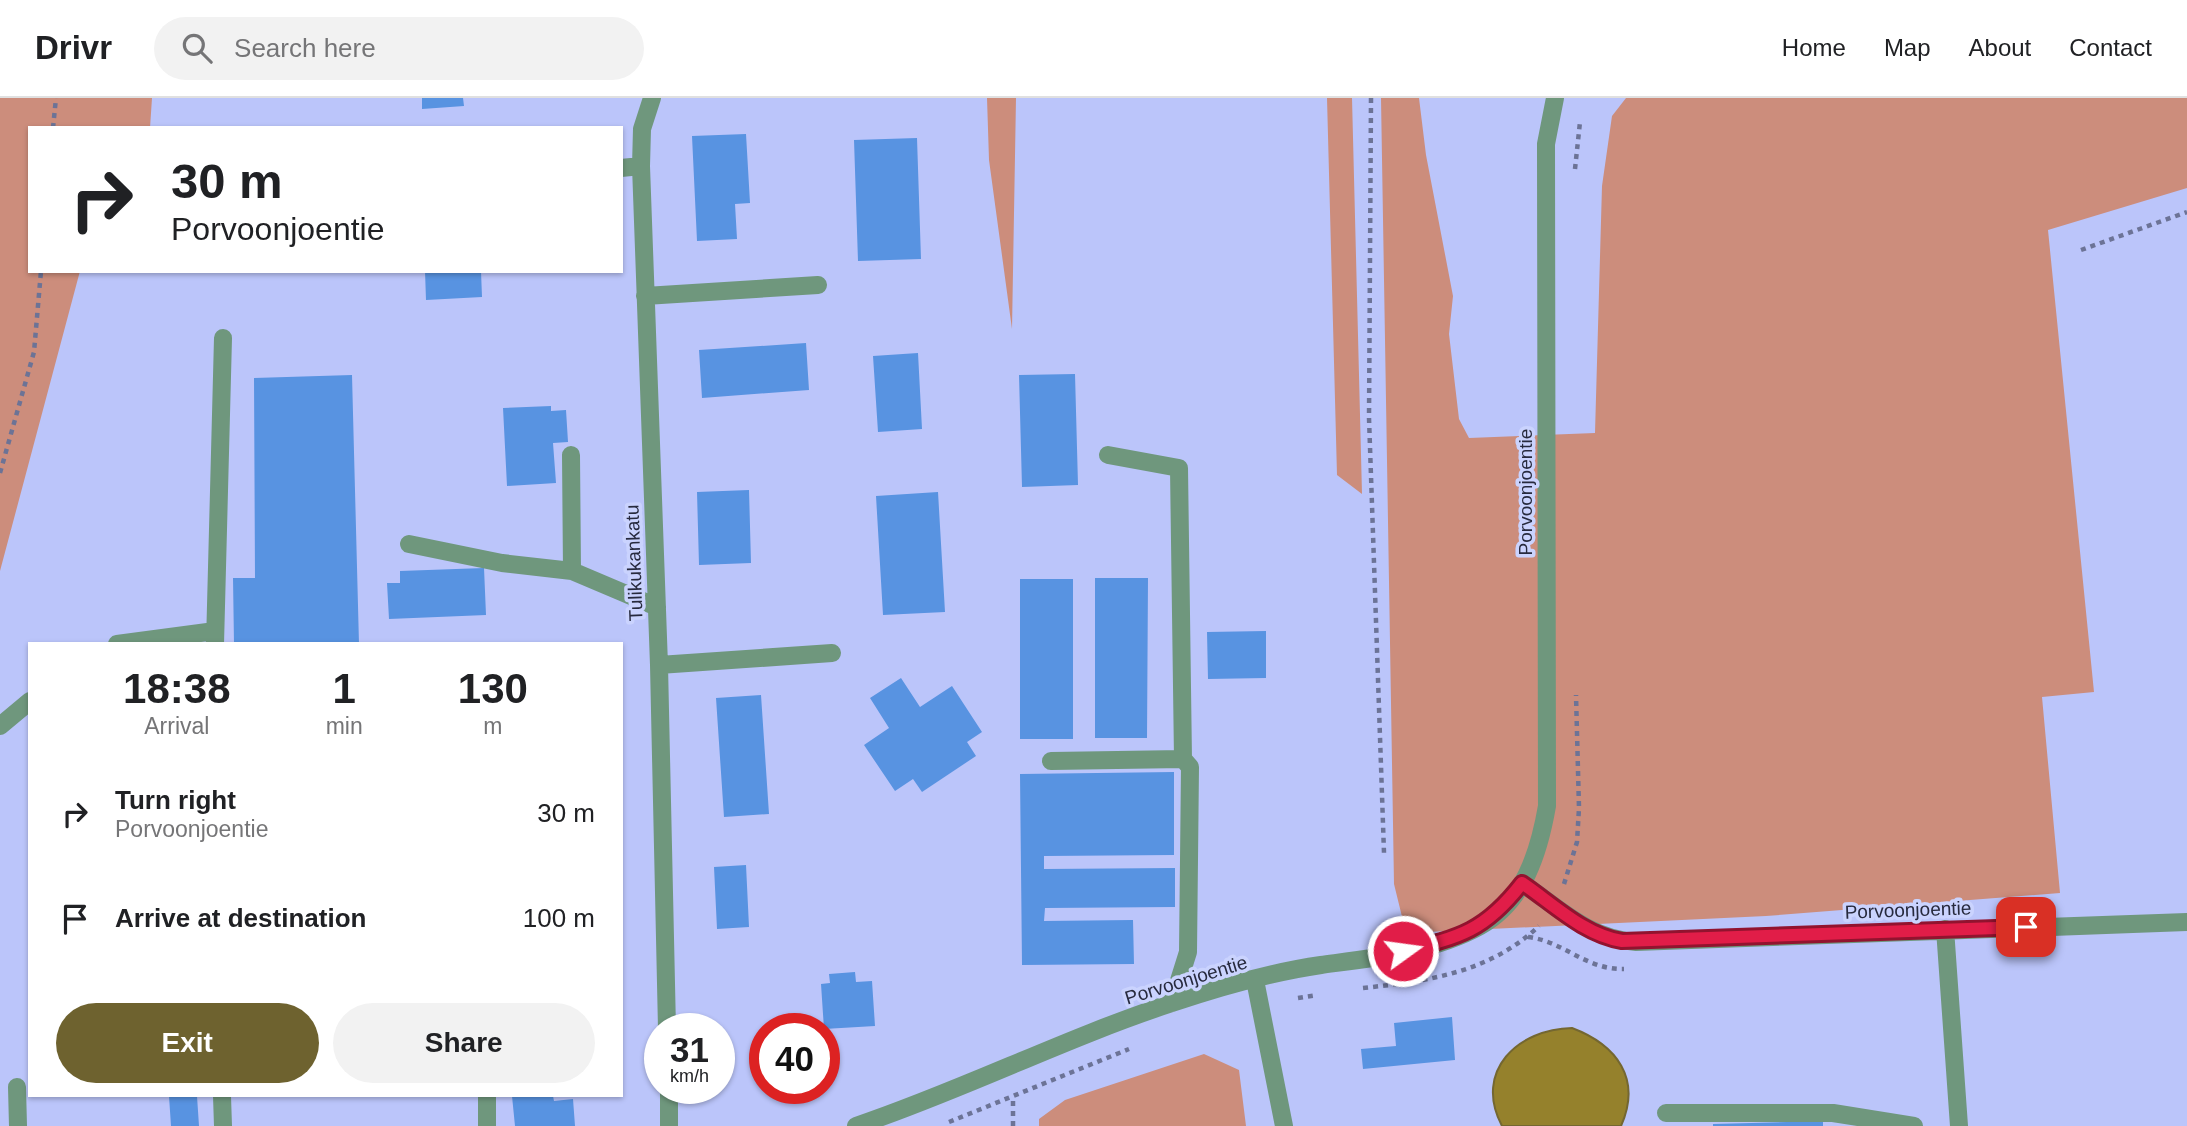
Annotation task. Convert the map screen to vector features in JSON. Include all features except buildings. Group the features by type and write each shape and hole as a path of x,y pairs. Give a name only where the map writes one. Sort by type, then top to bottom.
{"street":[{"name":"Tulikukankatu","path":"652,98 642,129 641,166 659,665 667,1013"},
{"name":"Porvoonjoentie","path":"861,1125 1172,1003 1319,965 1365,960 1455,937 1481,926 1501,910 1522,883 1540,844 1547,806 1546,156 1555,98"},
{"path":"623,168 641,166"},
{"path":"645,296 818,285"},
{"path":"150,642 215,638 223,338"},
{"path":"570,454 572,571"},
{"path":"1108,455 1179,468 1183,759 1190,767 1188,952 1172,1003"},
{"path":"408,544 502,563 572,571 657,607"},
{"path":"659,665 832,653"},
{"path":"0,726 28,703"},
{"path":"1051,761 1183,759"},
{"name":"Porvoonjoentie","path":"1522,883 1589,930 1605,938 1622,941 2187,922"},
{"path":"1945,929 1959,1126"},
{"path":"1255,980 1284,1126"},
{"path":"17,1087 18,1126"},
{"path":"222,1097 223,1126"},
{"path":"487,1097 487,1126"},
{"path":"668,1104 669,1126"},
{"path":"1666,1113 1833,1113 1914,1126"}],"path":[{"path":"53,126 56,98"},
{"path":"1371,98 1370,418 1384,853"},
{"path":"2081,250 2187,212"},
{"path":"0,473 34,352 41,273"},
{"path":"1352,990 1432,981"},
{"path":"1260,1005 1325,993"},
{"path":"939,1126 1140,1044"}],"shaded area":[{"path":"0,98 152,98 150,126 28,126 28,273 79,273 0,571"},
{"path":"987,98 1016,98 1012,329 989,160"},
{"path":"1327,98 1352,98 1362,494 1337,475"},
{"path":"1381,98 1419,98 1426,155 1453,296 1449,334 1459,419 1469,438 1595,433 1602,186 1612,116 1626,98 2187,98 2187,188 2048,230 2094,692 2042,697 2060,893 1766,916 1406,933 1394,884"},
{"path":"1572,1028 1602,1044 1621,1066 1629,1093 1621,1126 1502,1126 1494,1106 1493,1088 1497,1071 1506,1057 1518,1045 1534,1036 1552,1030"},
{"path":"1204,1054 1239,1070 1246,1126 1039,1126 1039,1119 1065,1100"}],"route":[{"path":"1403,951 1455,937 1481,926 1501,910 1522,883 1589,930 1605,938 1622,941 2026,927"}]}
